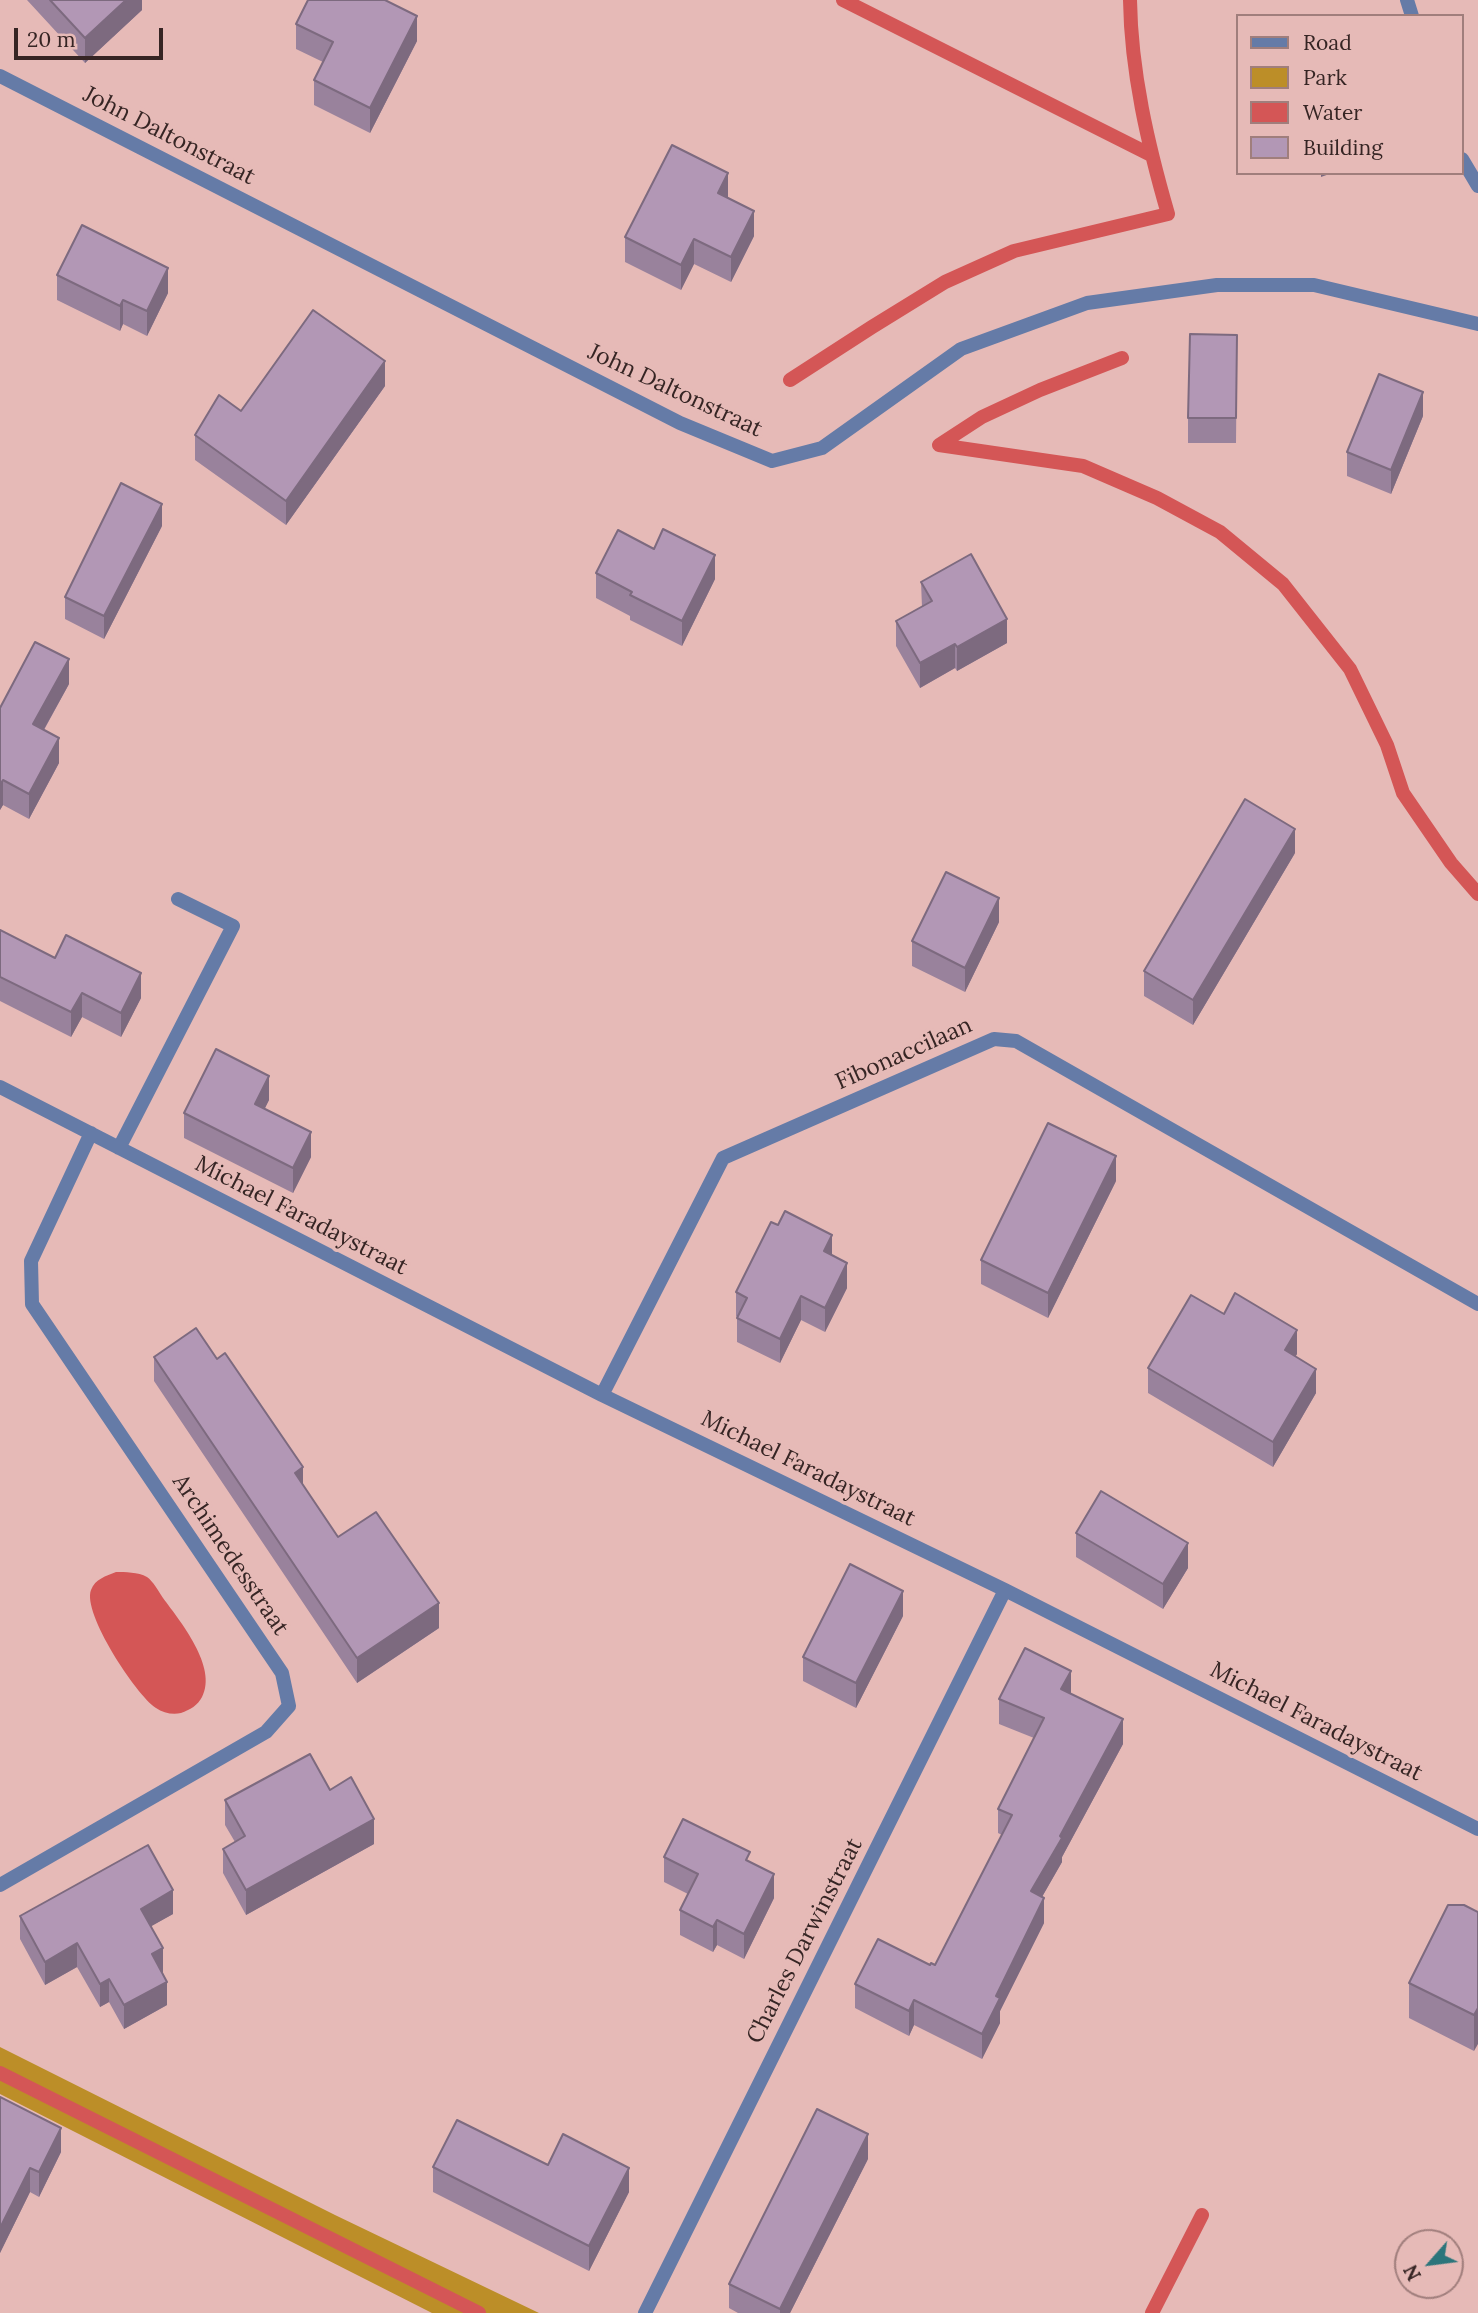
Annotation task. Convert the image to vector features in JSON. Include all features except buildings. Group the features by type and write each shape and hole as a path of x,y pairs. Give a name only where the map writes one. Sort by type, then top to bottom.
{"street":[{"name":"John Daltonstraat","path":"0,76 680,423 772,461 822,448 961,349 1087,303 1217,285 1314,285 1478,324"},
{"path":"1464,162 1478,186"},
{"path":"119,1148 233,926 178,899"},
{"name":"Fibonaccilaan","path":"602,1395 723,1158 995,1039 1016,1041 1478,1304"},
{"name":"Michael Faradaystraat","path":"0,1087 602,1395 1006,1590 1478,1829"},
{"name":"Archimedesstraat","path":"0,1885 266,1732 289,1706 282,1673 32,1304 31,1261 91,1133"},
{"name":"Charles Darwinstraat","path":"645,2313 1006,1590"}],"green space":[{"path":"0,2047 335,2215 539,2313 432,2313 0,2094"}],"water":[{"path":"116,1572 136,1573 149,1579 195,1645 205,1672 206,1685 200,1700 188,1710 171,1714 156,1708 124,1671 102,1634 90,1601 91,1590 98,1581"}],"waterway":[{"path":"843,0 1151,155"},
{"path":"790,380 945,282 1014,251 1168,214 1142,108 1130,0"},
{"path":"1122,358 1040,390 982,417 939,445 1083,466 1157,498 1220,532 1283,584 1350,669 1387,745 1403,793 1451,863 1478,894"},
{"path":"0,2073 479,2313"},
{"path":"1152,2313 1202,2215"}]}
